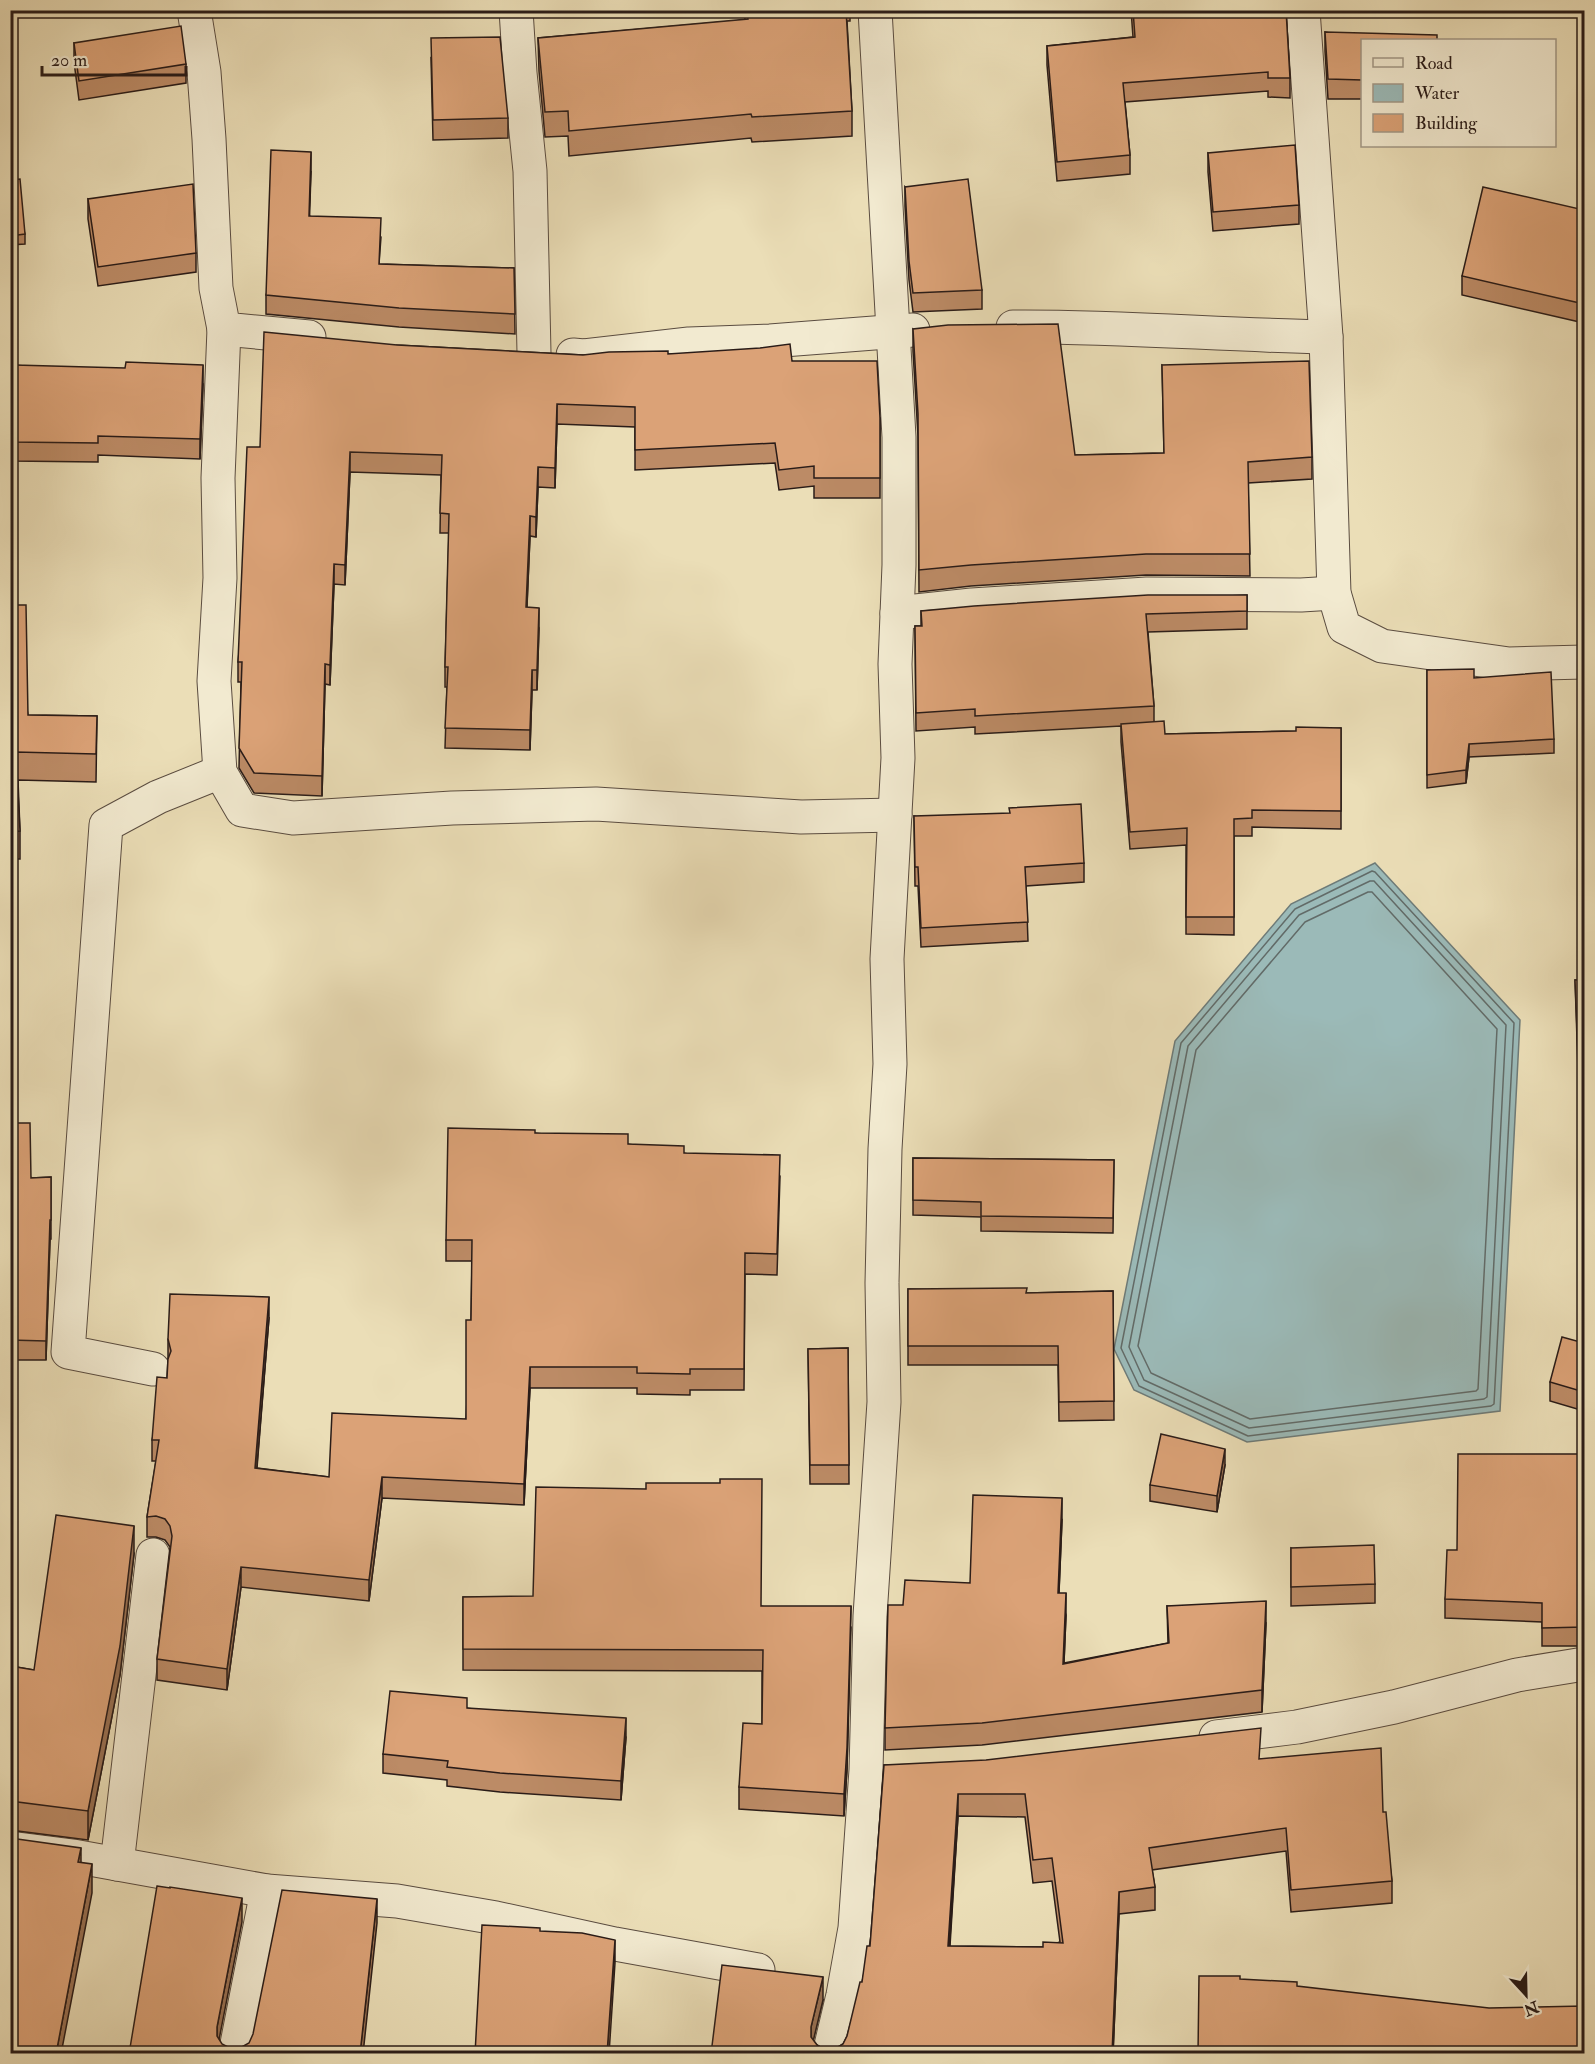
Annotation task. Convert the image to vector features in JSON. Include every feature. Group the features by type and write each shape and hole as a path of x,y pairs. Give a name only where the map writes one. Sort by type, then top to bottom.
{"street":[{"path":"194,10 204,72 216,288 224,329 218,478 220,578 214,681 220,772 242,810 292,818 452,808 596,804 801,817 896,815"},
{"path":"516,10 530,171 522,352 585,356 689,344 947,328"},
{"path":"829,2054 855,1928 878,1770 870,1616 884,1402 882,1283 885,1149 890,1064 888,959 898,758 895,664 899,437 874,10"},
{"path":"1303,10 1326,336 1334,593 1344,627 1382,646 1509,664 1584,662"},
{"path":"983,328 1066,327 1247,336 1326,336"},
{"path":"224,329 340,340"},
{"path":"897,613 972,605 1147,594 1302,595 1334,593"},
{"path":"153,1369 68,1352 106,825 158,797 220,772"},
{"path":"117,1864 153,1555"},
{"path":"1193,1740 1297,1727 1394,1707 1517,1675 1584,1664"},
{"path":"10,1848 117,1864 267,1891 397,1901 758,1970"},
{"path":"235,2054 267,1891"}],"water":[{"path":"1375,863 1520,1020 1500,1411 1247,1442 1134,1390 1114,1349 1175,1041 1291,904"}],"building":[{"path":"747,10 846,10 852,111 752,117 751,114 569,131 568,111 545,112 538,38 748,19"},
{"path":"1133,10 1286,10 1290,78 1268,78 1268,72 1123,83 1130,155 1057,162 1047,46 1135,37"},
{"path":"181,26 186,64 79,81 74,43"},
{"path":"1325,32 1437,35 1437,39 1361,39 1361,80 1328,79"},
{"path":"500,37 508,118 433,120 431,38"},
{"path":"1295,145 1299,205 1213,212 1208,153"},
{"path":"271,150 311,152 309,216 381,218 379,264 514,268 515,314 399,308 266,295"},
{"path":"20,179 25,234 10,236 10,180"},
{"path":"968,179 982,290 913,293 905,187"},
{"path":"193,184 196,253 98,267 88,199"},
{"path":"1483,187 1584,210 1584,304 1462,276"},
{"path":"1058,324 1075,455 1164,453 1162,365 1309,361 1312,457 1248,462 1250,554 1146,554 919,570 918,414 913,329 948,325"},
{"path":"264,332 397,345 583,355 668,351 668,354 790,344 792,361 877,361 880,478 814,478 814,466 779,470 775,443 635,450 635,407 557,404 555,468 538,467 536,517 530,516 526,607 539,608 537,670 532,670 530,730 445,728 448,667 445,667 449,514 440,513 442,455 350,452 345,565 334,564 330,665 325,664 322,776 254,773 239,748 242,662 238,662 247,447 260,447"},
{"path":"10,336 14,336 15,365 125,368 126,362 203,365 200,439 98,436 98,443 10,442"},
{"path":"1148,595 1247,595 1247,611 1146,614 1154,706 975,716 975,709 916,713 915,626 922,626 921,611"},
{"path":"10,605 26,605 28,715 97,716 96,754 16,752 20,831 10,832"},
{"path":"1474,669 1474,678 1551,672 1554,739 1469,744 1466,770 1427,775 1427,670"},
{"path":"1164,721 1165,734 1296,731 1296,727 1341,728 1341,811 1252,810 1252,818 1234,819 1234,917 1186,917 1187,828 1130,832 1121,724"},
{"path":"1081,804 1084,863 1025,867 1028,922 921,928 918,867 915,867 914,816 1010,813 1009,808"},
{"path":"1575,980 1584,980 1584,1080 1579,1080"},
{"path":"10,1123 30,1123 31,1178 51,1177 46,1341 10,1340"},
{"path":"448,1128 535,1130 535,1133 628,1134 628,1144 684,1146 684,1153 780,1155 777,1254 745,1253 744,1369 690,1369 690,1374 637,1373 637,1367 530,1367 524,1484 382,1477 369,1580 241,1567 227,1669 157,1659 172,1536 170,1526 165,1519 156,1516 147,1517 159,1440 152,1440 157,1377 167,1378 171,1351 168,1339 170,1294 269,1297 255,1468 329,1477 332,1413 466,1419 466,1320 471,1320 472,1240 446,1240"},
{"path":"913,1158 1114,1160 1113,1218 981,1216 981,1202 913,1200"},
{"path":"1027,1288 1026,1293 1113,1291 1114,1401 1059,1402 1058,1346 908,1346 908,1289"},
{"path":"1562,1337 1584,1343 1584,1392 1550,1382"},
{"path":"848,1348 849,1465 810,1465 808,1349"},
{"path":"1161,1434 1225,1449 1217,1496 1150,1485"},
{"path":"1458,1454 1584,1454 1584,1627 1542,1628 1542,1603 1445,1599 1447,1550 1457,1550"},
{"path":"720,1479 762,1479 761,1606 851,1606 844,1794 739,1787 743,1723 762,1724 763,1650 463,1649 463,1597 533,1596 536,1487 646,1489 646,1483 720,1483"},
{"path":"973,1495 1062,1498 1058,1593 1066,1593 1063,1664 1169,1643 1167,1606 1266,1601 1262,1690 982,1723 885,1728 888,1605 903,1605 905,1580 970,1583"},
{"path":"56,1515 134,1526 120,1646 88,1811 10,1801 10,1666 34,1670"},
{"path":"1374,1545 1375,1584 1291,1587 1291,1548"},
{"path":"390,1691 467,1698 467,1708 626,1718 621,1781 447,1767 448,1761 383,1754"},
{"path":"1261,1728 1259,1759 1381,1748 1383,1812 1386,1812 1392,1881 1291,1890 1286,1828 1149,1848 1155,1887 1119,1892 1112,2054 711,2054 722,1965 823,1977 811,2027 811,2037 825,2050 835,2049 843,2044 860,1982 862,1982 867,1946 870,1946 884,1765 986,1760","holes":["958,1794 1025,1794 1033,1860 1052,1858 1063,1943 1043,1942 1043,1947 948,1946"]},
{"path":"10,1838 81,1848 78,1862 92,1864 56,2054 10,2054"},
{"path":"157,1886 242,1898 217,2027 217,2036 222,2044 232,2049 249,2043 253,2034 282,1890 377,1899 360,2054 129,2054"},
{"path":"482,1925 540,1928 540,1931 582,1933 615,1940 607,2054 475,2054"},
{"path":"1199,1976 1240,1976 1240,1979 1297,1982 1297,1986 1489,2008 1584,2006 1584,2054 1198,2054"}]}
